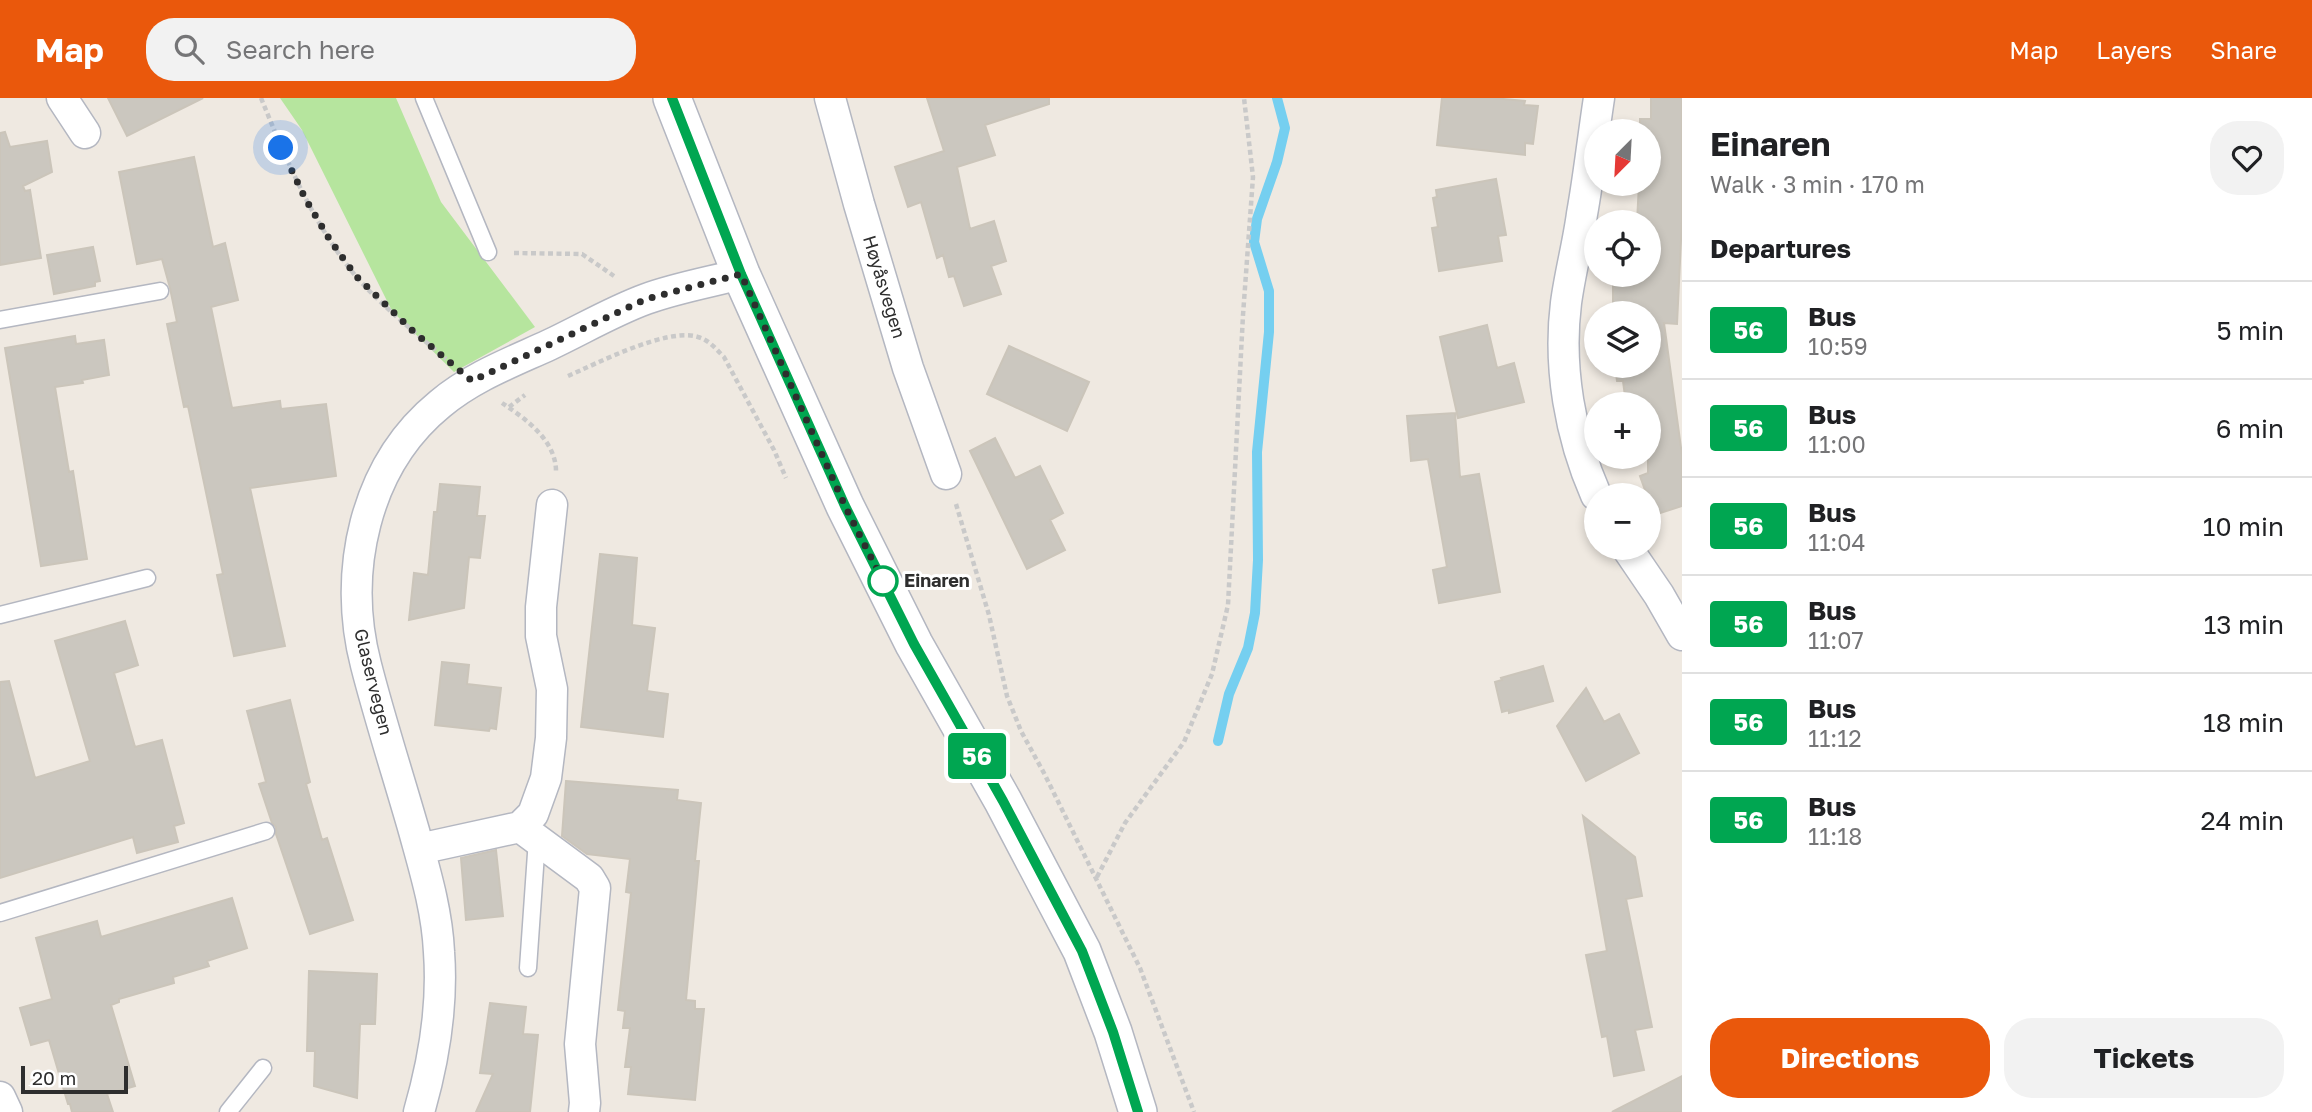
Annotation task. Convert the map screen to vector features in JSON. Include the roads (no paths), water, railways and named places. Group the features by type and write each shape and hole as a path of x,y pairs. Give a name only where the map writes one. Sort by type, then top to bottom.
{"street":[{"path":"62,98 85,133"},
{"path":"672,98 741,274 845,506 903,621 1082,951 1113,1032 1138,1112"},
{"name":"Høyåsvegen","path":"830,98 908,368 946,474"},
{"path":"1592,483 1579,448 1566,391 1563,345 1566,303 1599,98"},
{"name":"Glaservegen","path":"419,1112 434,1053 440,996 439,951 432,899 366,663 357,620 356,578 362,537 376,491 396,451 415,426 472,381 646,299 741,274"},
{"path":"528,833 545,778 551,738 552,689 541,636 541,607 552,505"},
{"path":"1635,560 1682,635"},
{"path":"419,849 528,833 589,878 596,888 580,1044 585,1103 583,1112"},
{"path":"0,1097 7,1112"}],"lane":[{"path":"424,98 488,252"},
{"path":"0,320 160,290"},
{"path":"0,615 147,578"},
{"path":"0,913 266,831"},
{"path":"528,833 528,968"},
{"path":"228,1112 263,1068"}],"waterway":[{"path":"1218,741 1229,694 1248,648 1255,613 1258,560 1257,452 1269,332 1269,291 1254,242 1257,219 1277,162 1285,128 1277,98"}],"place":[{"name":"Einaren","path":"883,581"}]}
